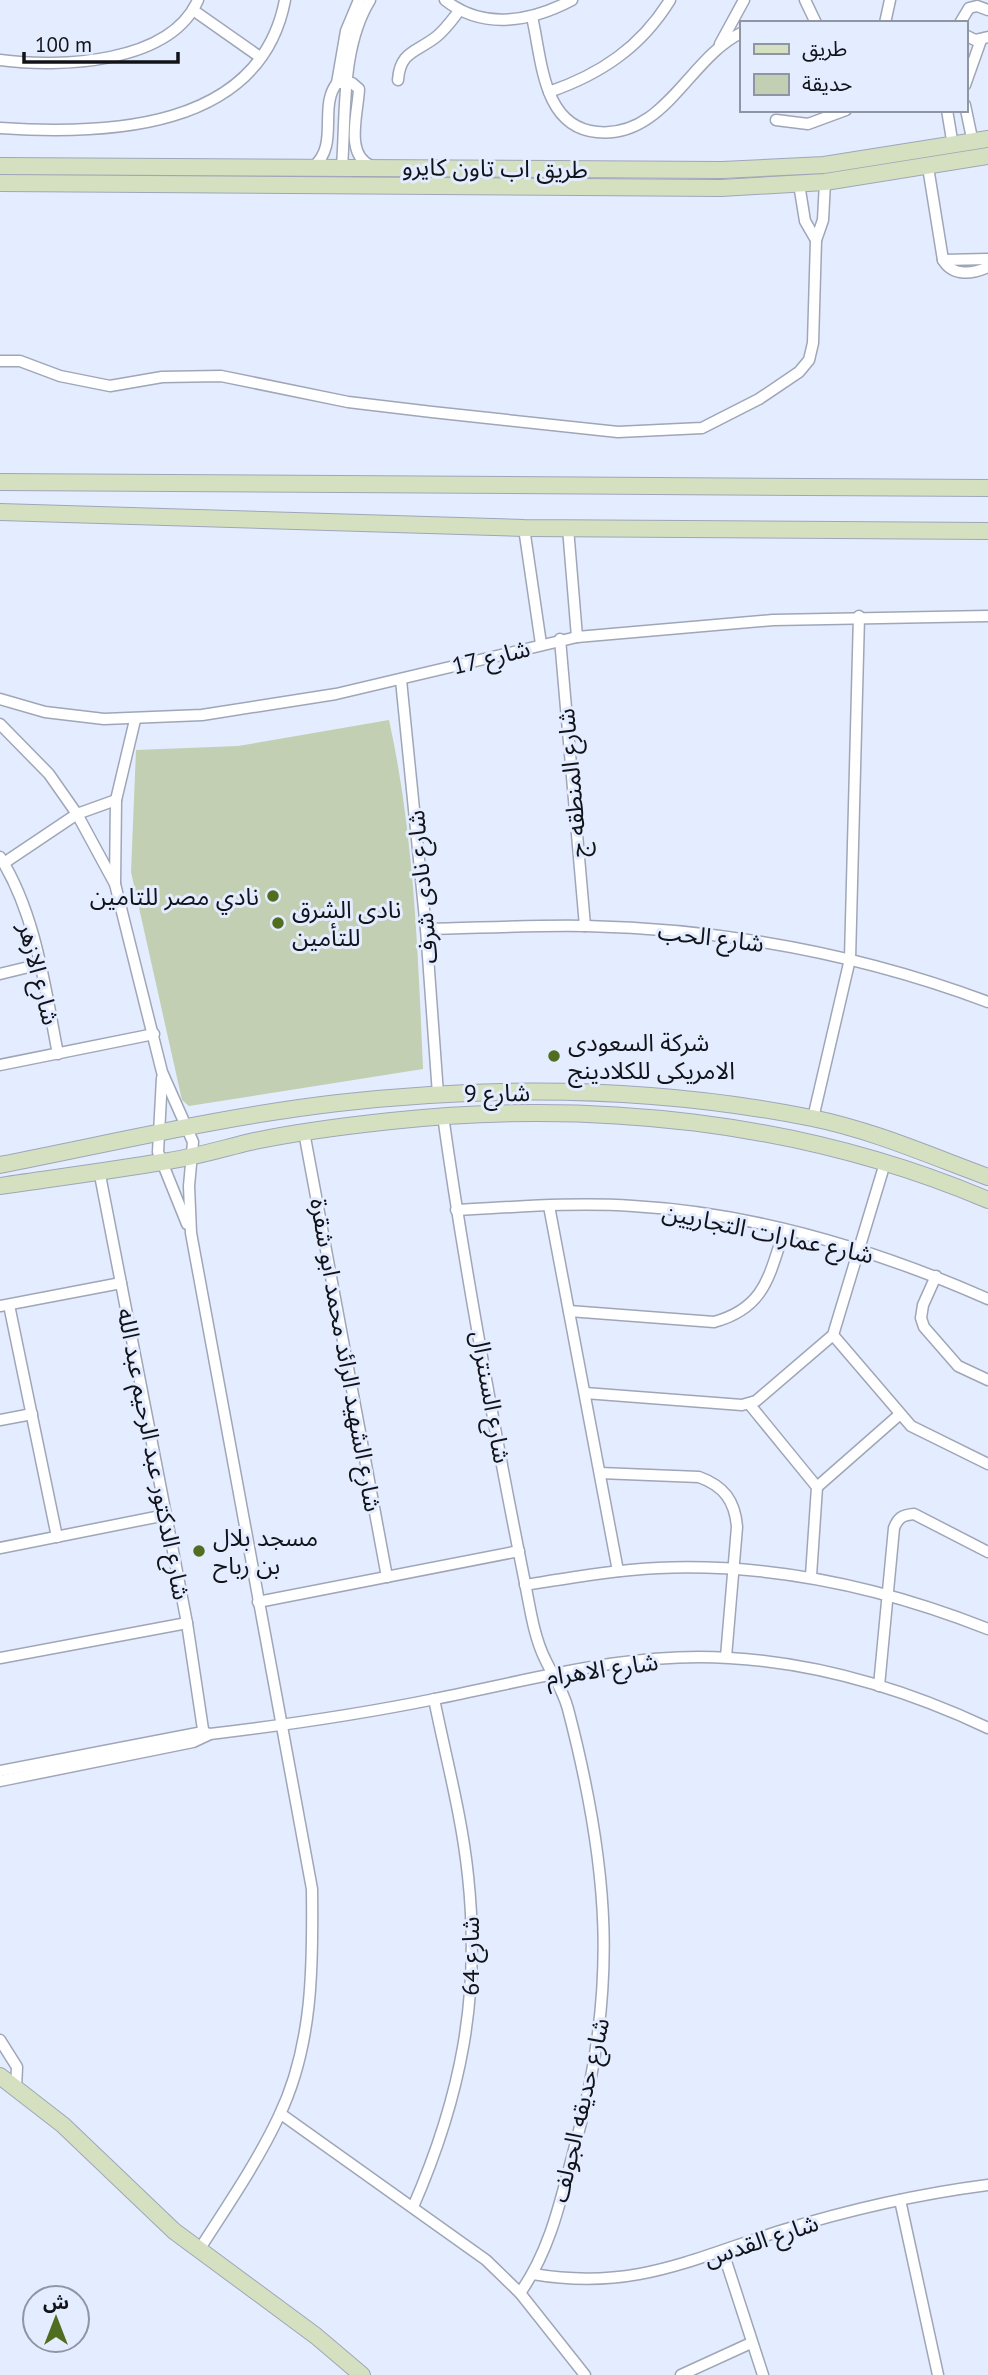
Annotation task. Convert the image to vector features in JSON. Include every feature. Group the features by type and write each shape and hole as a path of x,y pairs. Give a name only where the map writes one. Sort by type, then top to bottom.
{"main road":[{"name":"طريق اب تاون كايرو","path":"0,166 734,170 824,164 980,141"},
{"path":"928,167 980,141"},
{"name":"طريق اب تاون كايرو","path":"4,183 721,188 825,181 988,156"},
{"path":"4,183 31,176 77,173 82,166"},
{"path":"135,185 144,174 176,173 207,166"},
{"path":"0,482 988,488"},
{"path":"0,512 524,528 988,531"},
{"name":"شارع 9","path":"0,1165 289,1110 438,1094 521,1091 655,1096 813,1118 988,1177"},
{"path":"282,1136 280,1123 289,1110"},
{"name":"شارع 9","path":"0,1186 163,1162 304,1132 443,1116 538,1113 680,1121 783,1136 885,1163 988,1199"},
{"path":"0,2076 63,2125 150,2211 292,2317 362,2375"}],"street":[{"path":"0,128 115,129 162,120 221,93 260,57 276,31 285,0"},
{"path":"359,0 346,31 343,83 350,141 358,157 372,166"},
{"path":"313,167 324,155 332,93 343,83 354,34 370,0"},
{"path":"445,0 459,11 488,19 532,17 572,0"},
{"path":"550,92 585,80 607,67 645,34 670,0"},
{"path":"719,46 744,0"},
{"path":"805,0 815,21"},
{"path":"885,21 890,0"},
{"path":"960,21 962,15 974,3 988,10"},
{"path":"0,60 75,61 132,52 155,42 195,5 260,57"},
{"path":"398,80 400,65 407,53 439,35 459,11"},
{"path":"532,17 550,92 559,115 574,126 590,132 622,131 651,116 719,46 740,34"},
{"path":"967,81 984,38"},
{"path":"967,110 980,141"},
{"path":"776,120 808,124 841,112"},
{"path":"947,112 953,146"},
{"path":"328,139 350,141"},
{"path":"342,167 350,141"},
{"path":"928,167 943,260 946,265 963,273 988,267"},
{"path":"0,361 20,361 60,376 100,385 191,375 221,376 380,406 618,432 691,430 712,424 759,399 799,372 809,360 813,343 816,240 823,220 825,181"},
{"path":"799,184 805,221 816,240"},
{"path":"943,260 988,259"},
{"path":"524,528 541,644"},
{"path":"568,528 577,637"},
{"path":"813,1118 850,959 859,616"},
{"name":"شارع 17","path":"0,699 72,716 135,720 269,706 401,680 560,639 773,620 859,616 988,616"},
{"name":"شارع المنطقه ج","path":"560,639 585,926"},
{"name":"شارع نادى شرف","path":"401,680 426,929 438,1094"},
{"path":"115,884 116,800 135,720"},
{"path":"0,724 49,775 77,814 115,884 162,1072 193,1142 189,1186 191,1233 312,1889 312,1958 305,2029 281,2114 260,2153 199,2250"},
{"path":"2,860 77,814 116,800"},
{"name":"شارع الازهر","path":"2,860 41,964 58,1054"},
{"name":"شارع الحب","path":"426,929 585,926 696,934 850,959 988,1002"},
{"path":"0,974 41,964"},
{"path":"0,1065 154,1034"},
{"path":"162,1072 157,1146 191,1233"},
{"name":"شارع السنترال","path":"443,1116 456,1210 525,1584 539,1643 553,1674"},
{"name":"شارع الشهيد الرائد محمد ابو شقرة","path":"304,1132 387,1577"},
{"path":"585,1393 750,1405 833,1335 885,1163"},
{"name":"شارع الدكتور عبد الرحيم عبد الله","path":"99,1171 187,1623 206,1735"},
{"name":"شارع عمارات التجاريين","path":"456,1210 592,1204 662,1209 784,1231 860,1249 936,1276 988,1299"},
{"path":"549,1206 618,1571"},
{"path":"569,1311 713,1322 729,1318 756,1300 765,1287 784,1231"},
{"path":"936,1276 923,1305 920,1318 924,1327 958,1366 988,1380"},
{"path":"57,1536 32,1414 4,1306 121,1283"},
{"path":"833,1335 911,1426 988,1464"},
{"path":"750,1405 817,1487 811,1576"},
{"path":"0,1420 32,1414"},
{"path":"817,1487 899,1415"},
{"path":"600,1473 699,1477 713,1482 727,1494 735,1509 726,1657"},
{"path":"879,1686 894,1528 905,1514 914,1514 988,1552"},
{"path":"0,1548 166,1515"},
{"path":"258,1602 519,1551"},
{"path":"525,1584 618,1571 733,1568 811,1576 887,1593 988,1629"},
{"path":"0,1658 187,1623"},
{"name":"شارع الاهرام","path":"1,1774 206,1735 281,1726 434,1699 553,1674 632,1662 726,1657 820,1671 879,1686 988,1727"},
{"name":"شارع حديقه الجولف","path":"520,2292 533,2274 550,2239 595,2068 603,2008 606,1948 603,1888 594,1828 568,1707 553,1674"},
{"name":"شارع 64","path":"413,2207 436,2154 453,2100 465,2044 472,1987 473,1930 468,1873 434,1699"},
{"path":"0,2040 17,2067 16,2088"},
{"path":"281,2114 465,2243 520,2292 585,2375"},
{"name":"شارع القدس","path":"533,2274 571,2280 611,2280 655,2274 780,2232 900,2200 988,2185"},
{"path":"900,2200 937,2375"},
{"path":"723,2252 763,2375"},
{"path":"681,2375 751,2343"}],"green space":[{"name":"نادى الشرق للتأمين","path":"389,720 409,849 417,937 423,1069 189,1106 182,1100 131,872 136,750 238,746"}],"place":[{"name":"نادي مصر للتامين","path":"273,896"},
{"name":"نادى الشرق للتأمين","path":"278,923"},
{"name":"شركة السعودى الامريكى للكلادينج","path":"554,1056"},
{"name":"مسجد بلال بن رباح","path":"199,1551"}]}
